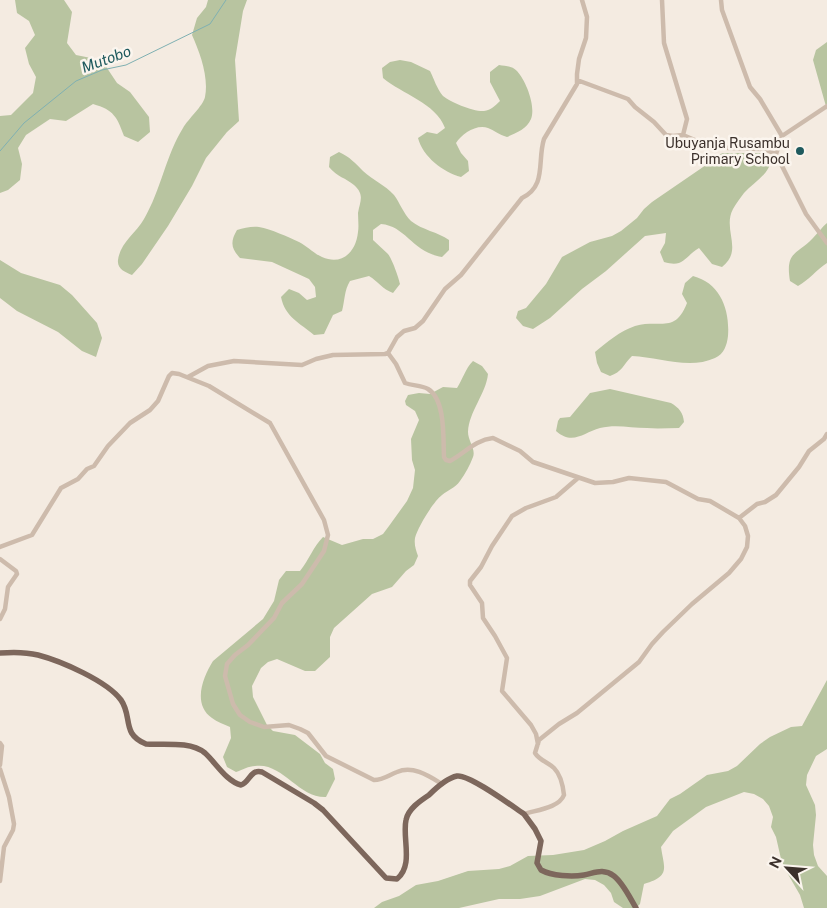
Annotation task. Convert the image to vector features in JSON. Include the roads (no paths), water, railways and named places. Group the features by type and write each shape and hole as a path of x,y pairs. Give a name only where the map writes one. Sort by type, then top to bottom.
{"main road":[{"path":"0,653 37,655 97,680 123,702 130,729 133,735 141,742 146,744 184,745 196,748 205,753 233,781 241,785 256,771 262,772 323,810 382,874 390,879 397,879 404,865 407,815 442,784 455,776 466,777 524,814 541,841 537,863 541,870 555,874 578,875 600,870 606,871 617,878 636,908"}],"street":[{"path":"388,352 404,331 415,328 423,320 445,289 461,274 522,198 533,192 537,186 541,148 544,139 575,88 577,80 579,59 586,38 587,17 582,0"},
{"path":"662,0 664,43 687,119 683,135"},
{"path":"721,0 722,10 750,87 782,136"},
{"path":"577,80 628,99 635,108 654,122 666,135 683,135 704,144 728,148 764,149 776,154 806,214 827,243"},
{"path":"776,154 782,136 827,106"},
{"path":"188,377 208,366 234,361 302,365 316,359 333,356 388,352"},
{"path":"388,352 406,383 427,388 434,393 439,401 443,427 444,457 446,460 450,461 457,457 474,443 493,438 520,451 533,462 595,483 613,482 629,478 666,482 698,499 710,501 739,518 745,526 748,536 747,547 741,559 729,573 692,604 663,632 639,662 577,713 558,724 538,744 535,753 538,758 553,767 558,774 564,795 560,801 553,805 524,814"},
{"path":"0,546 32,535 61,488 78,479 87,469 94,466 108,446 130,423 150,410 158,401 168,376 172,373 179,374 209,386 270,423 324,520 328,535 324,551 302,584 282,603 274,618 260,634 227,664 225,676 233,704 240,715 250,722 264,727 289,725 308,733 326,756 374,780 410,769 425,774 442,784"},
{"path":"739,518 757,504 765,502 776,495 799,468 808,451 824,439 827,434"},
{"path":"538,744 536,734 531,725 502,691 507,658 483,618 482,603 470,586 470,581 481,567 492,546 512,516 526,508 556,497 578,478"},
{"path":"0,559 16,571 17,574 8,588 6,609 0,619"},
{"path":"0,743 2,746 0,769 9,797 14,824 4,847 0,881"}],"waterway":[{"name":"Mutobo","path":"0,151 24,123 76,81 102,70 126,65 210,24 226,0"}],"place":[{"name":"Ubuyanja Rusambu Primary School","path":"800,151"}]}
